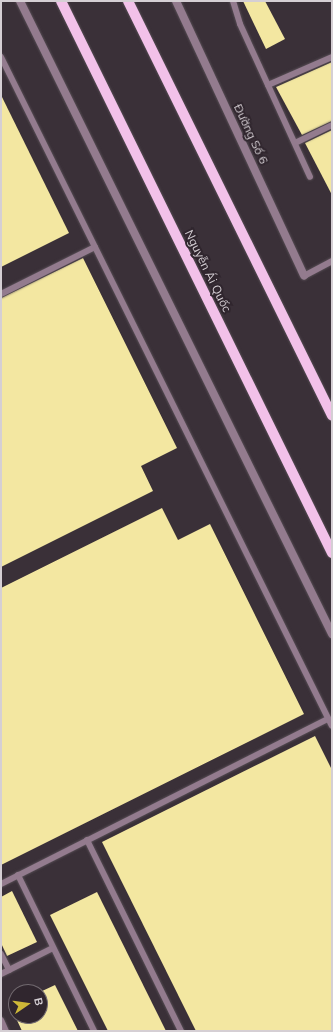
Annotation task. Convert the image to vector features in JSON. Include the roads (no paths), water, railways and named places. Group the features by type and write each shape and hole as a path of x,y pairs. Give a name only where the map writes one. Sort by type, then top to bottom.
{"main road":[{"name":"Nguyễn Ái Quốc","path":"61,1 332,553"},
{"path":"128,1 332,415"}],"street":[{"path":"20,1 332,634"},
{"name":"Đường Số 6","path":"176,1 304,276"}],"lane":[{"path":"233,1 268,85 310,177"},
{"path":"268,85 332,57"},
{"path":"1,58 332,726"},
{"path":"295,143 332,125"},
{"path":"1,294 95,247"},
{"path":"304,276 332,261"},
{"path":"1,884 328,719"},
{"path":"87,840 182,1031"},
{"path":"18,875 94,1031"},
{"path":"1,974 53,948"},
{"path":"1,954 9,970"},
{"path":"1,1020 6,1031"}]}
